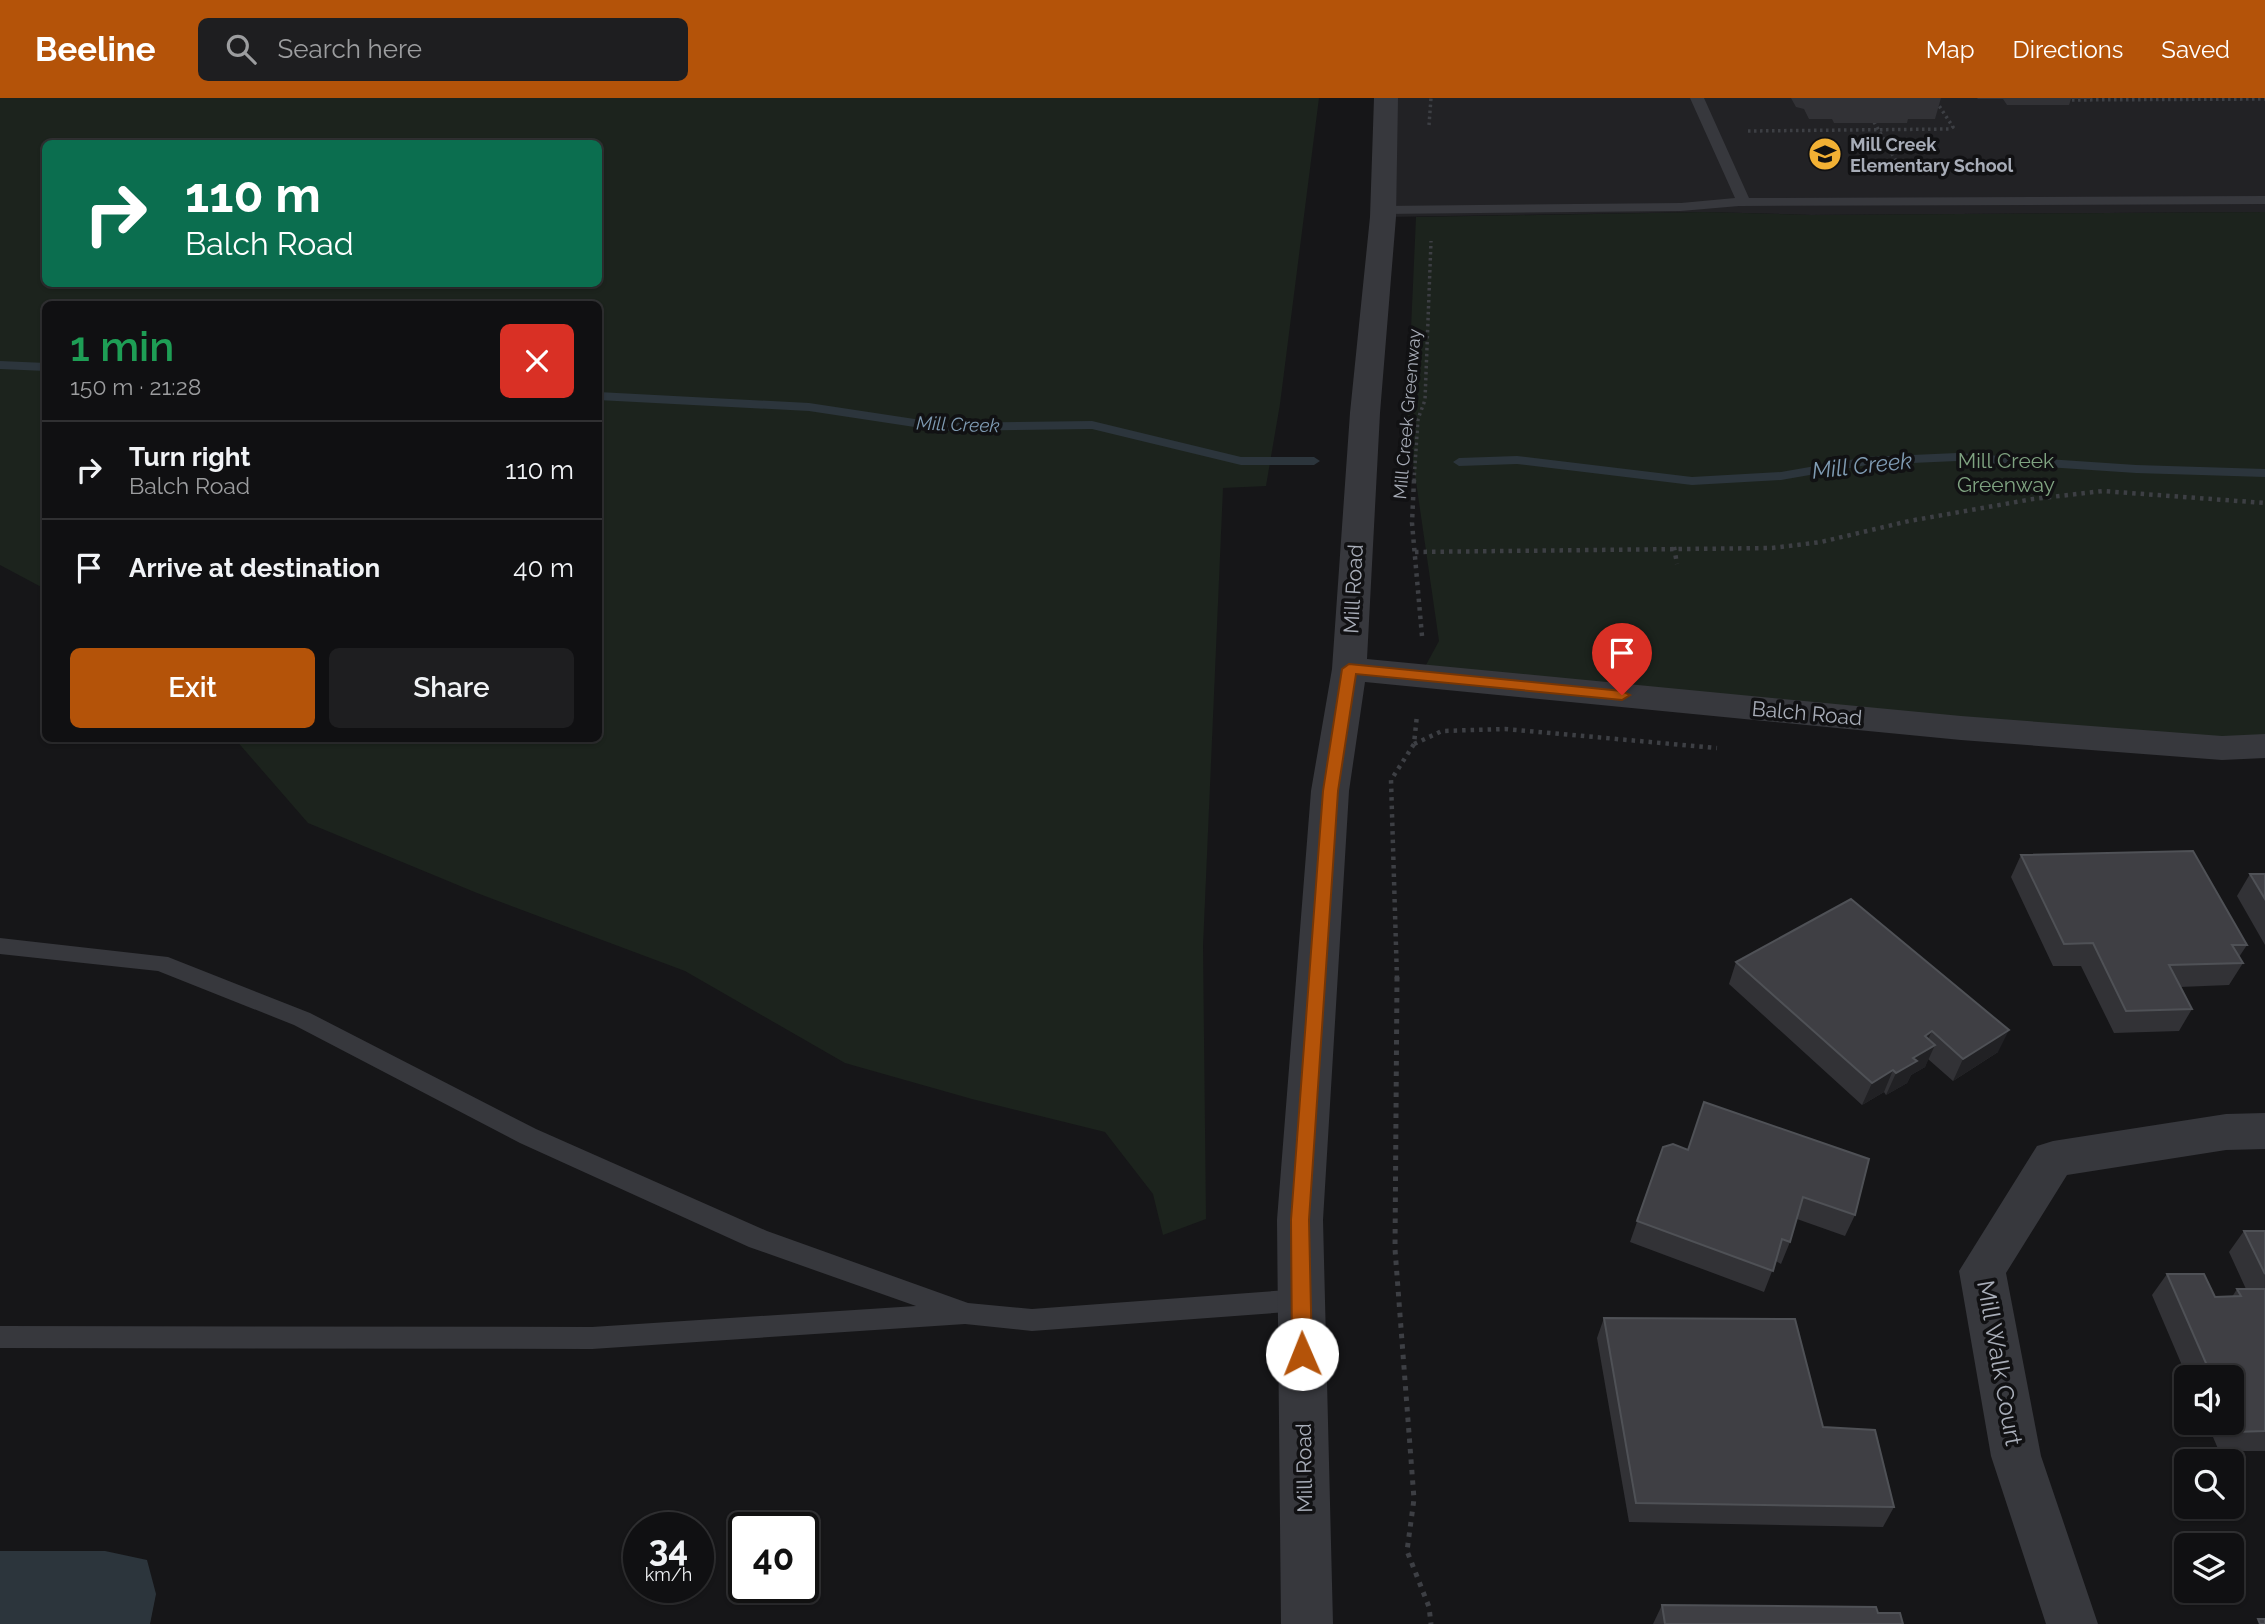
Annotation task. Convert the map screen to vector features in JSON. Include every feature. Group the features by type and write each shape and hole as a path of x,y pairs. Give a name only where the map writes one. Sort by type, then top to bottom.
{"street":[{"name":"Mill Road","path":"1307,1624 1300,1220 1329,805 1349,669 1364,413 1383,209 1385,98"},
{"name":"Balch Road","path":"1349,669 1961,728 2222,748 2265,746"},
{"name":"Mill Walk Court","path":"2072,1624 2016,1456 1982,1271 2053,1159 2226,1132 2265,1131"}],"lane":[{"path":"1697,98 1744,202"},
{"path":"1383,209 1681,207 1744,202 2265,200"},
{"path":"0,946 160,963 302,1019 528,1136 758,1239 968,1314"},
{"path":"0,1337 592,1338 968,1314 1032,1320 1301,1300"}],"path":[{"path":"1737,131 1953,127 1934,98"},
{"path":"2065,100 2265,99"},
{"path":"1874,122 1904,175"},
{"name":"Mill Creek Greenway","path":"1422,636 1412,523 1418,419 1425,400 1431,241 1428,232"},
{"path":"1416,552 1674,547 1772,548 1821,542 1909,521 2033,499 2103,491 2265,503"},
{"path":"1674,547 1677,564"},
{"path":"1417,722 1414,744 1391,780 1396,898 1398,1091 1395,1249 1414,1499 1407,1551 1429,1607 1431,1624"}],"shaded area":[{"name":"Mill Creek Elementary School","path":"1387,98 2265,98 2265,212 1811,215 1705,212 1383,217"},
{"path":"0,1551 105,1551 147,1560 156,1594 150,1624 0,1624"}],"green space":[{"path":"0,98 1319,98 1280,404 1266,486 1223,488 1203,946 1206,1219 1163,1235 1153,1194 1105,1132 972,1099 845,1063 685,971 477,893 308,823 238,742 602,742 602,301 42,301 42,587 0,565"},
{"name":"Mill Creek Greenway","path":"1705,212 1811,215 2265,212 2265,746 1420,676 1439,641 1407,419 1416,217"}],"building":[{"path":"2193,851 2247,945 2232,945 2243,963 2169,965 2192,1009 2126,1011 2093,943 2064,944 2021,855"},
{"path":"2250,874 2265,874 2265,899"},
{"path":"1851,899 2009,1030 1963,1059 1932,1031 1925,1036 1935,1045 1913,1058 1917,1061 1896,1073 1893,1070 1872,1083 1736,962"},
{"path":"1704,1102 1869,1159 1855,1215 1803,1197 1790,1242 1782,1239 1773,1271 1637,1221 1663,1147 1673,1144 1688,1150"},
{"path":"2244,1231 2265,1231 2265,1274"},
{"path":"2167,1274 2204,1274 2215,1297 2241,1296 2237,1289 2265,1289 2265,1431 2244,1432 2244,1365 2207,1365"},
{"path":"1604,1318 1795,1319 1823,1427 1875,1430 1894,1507 1636,1503"},
{"path":"1662,1605 1876,1607 1878,1613 1900,1613 1903,1624 1665,1624"}],"waterway":[{"name":"Mill Creek","path":"0,365 42,367"},
{"name":"Mill Creek","path":"602,396 809,407 941,427 1092,425 1241,461 1314,461"},
{"name":"Mill Creek","path":"1459,462 1517,460 1692,481 1781,476 1867,461 1957,457 2136,469 2265,473"}],"place":[{"name":"Mill Creek Elementary School","path":"1825,154"}],"route":[{"path":"1302,1354 1300,1220 1331,791 1349,669 1622,695"}]}
